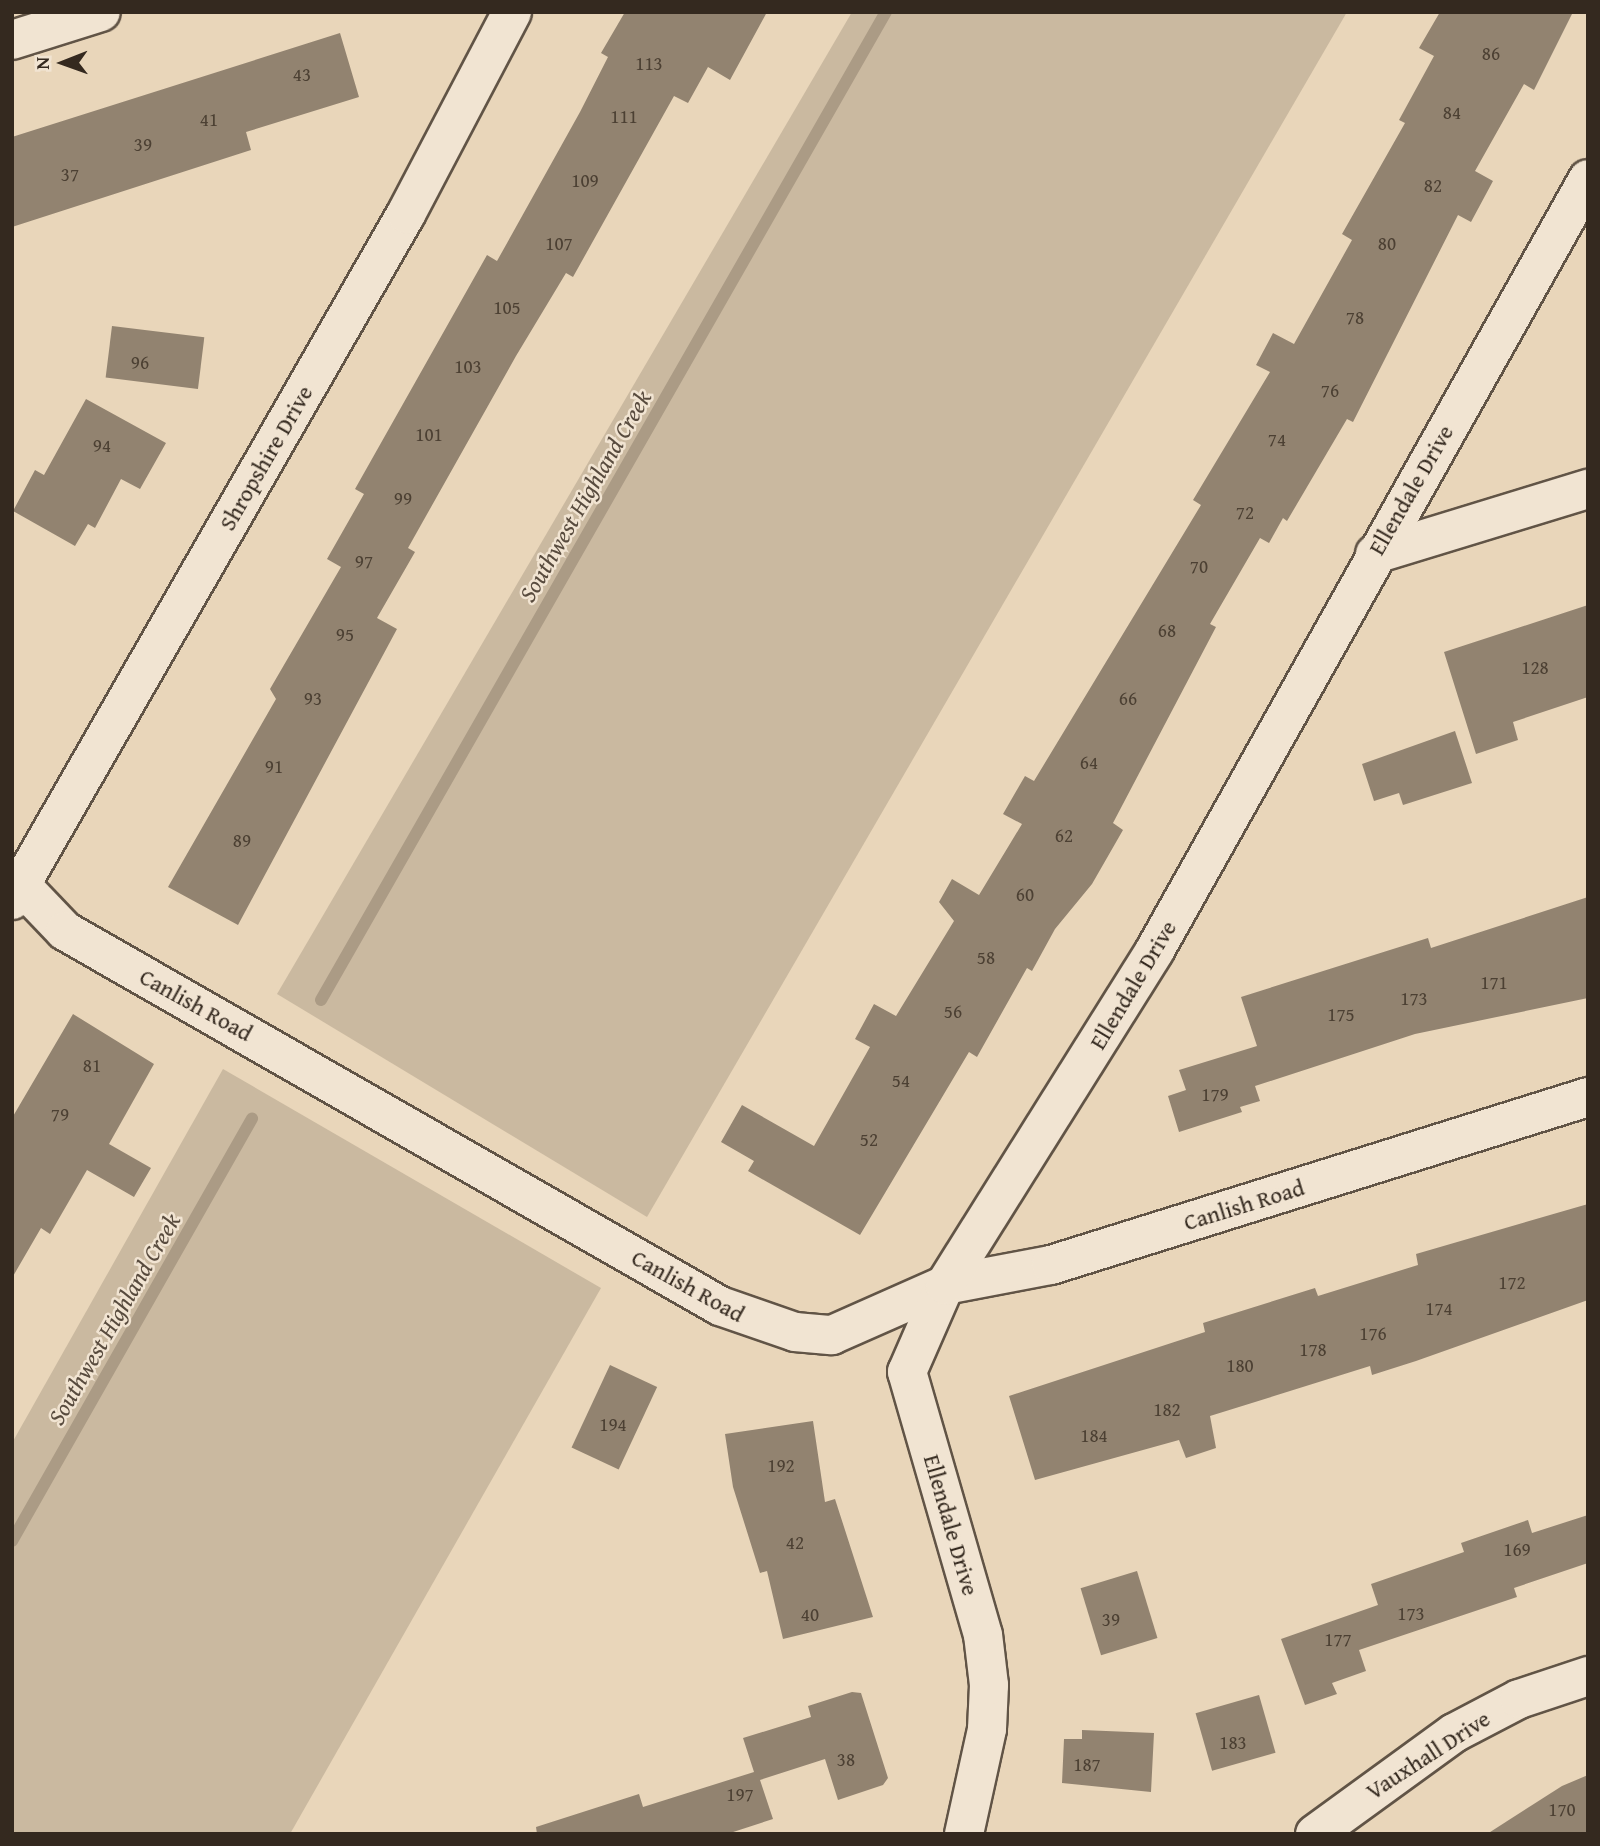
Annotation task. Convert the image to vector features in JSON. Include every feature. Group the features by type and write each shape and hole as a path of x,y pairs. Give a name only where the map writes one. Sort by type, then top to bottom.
{"street":[{"path":"12,40 101,12"},
{"name":"Shropshire Drive","path":"17,893 405,214 512,12"},
{"name":"Ellendale Drive","path":"964,1834 987,1729 989,1685 983,1635 907,1372 945,1285 1155,950 1588,179"},
{"path":"1375,554 1588,489"},
{"name":"Canlish Road","path":"17,893 65,931 758,1324 832,1335 945,1285 1051,1265 1588,1097"},
{"name":"Vauxhall Drive","path":"1314,1834 1454,1733 1519,1699 1588,1676"}],"shaded area":[{"path":"852,12 1347,12 647,1217 277,994"},
{"path":"223,1069 601,1288 290,1834 12,1834 12,1443"}],"building":[{"path":"625,12 767,12 730,80 708,67 688,103 674,96 573,277 566,273 516,356 408,548 415,552 377,618 397,629 238,925 168,887 276,699 270,689 341,567 327,559 364,494 355,489 487,255 497,261 580,112 608,57 601,53"},
{"path":"1440,12 1573,12 1534,90 1524,84 1475,171 1493,181 1471,222 1458,215 1353,422 1347,419 1287,521 1283,518 1269,543 1260,538 1210,624 1216,627 1113,823 1123,830 1092,884 1055,929 1032,971 1027,968 977,1057 969,1052 860,1235 748,1171 754,1161 721,1142 742,1105 814,1146 870,1047 855,1039 874,1004 896,1016 954,921 939,902 952,879 979,895 1022,824 1003,814 1025,776 1034,781 1201,505 1193,500 1270,372 1256,365 1273,333 1294,344 1352,240 1342,234 1405,123 1399,120 1434,56 1419,48"},
{"path":"340,33 359,97 246,132 251,150 12,227 12,137"},
{"path":"112,326 204,337 198,389 106,378"},
{"path":"86,399 166,443 140,489 121,479 95,528 88,524 75,546 13,511 35,470 44,475"},
{"path":"1588,605 1588,697 1513,722 1518,740 1476,754 1444,652"},
{"path":"1455,731 1472,783 1403,805 1399,793 1374,801 1362,764"},
{"path":"1588,897 1588,998 1415,1034 1255,1086 1260,1101 1240,1107 1242,1112 1179,1132 1168,1096 1186,1090 1179,1070 1257,1046 1241,997 1428,938 1431,948"},
{"path":"73,1014 154,1064 109,1144 151,1168 134,1197 87,1170 50,1234 41,1228 12,1278 12,1118"},
{"path":"1588,1204 1588,1300 1372,1375 1370,1366 1210,1416 1216,1448 1186,1458 1179,1440 1035,1480 1009,1396 1205,1332 1203,1323 1315,1288 1318,1296 1418,1265 1416,1254"},
{"path":"610,1365 657,1387 619,1469 572,1447"},
{"path":"813,1421 825,1502 835,1499 873,1617 783,1639 767,1571 760,1573 733,1487 725,1434"},
{"path":"1588,1515 1588,1563 1514,1588 1517,1597 1359,1650 1366,1671 1332,1683 1337,1694 1305,1705 1281,1639 1378,1605 1371,1584 1464,1552 1461,1543 1528,1520 1532,1533"},
{"path":"1137,1571 1157,1638 1101,1655 1081,1588"},
{"path":"852,1692 861,1693 888,1778 883,1785 838,1800 825,1759 760,1780 773,1819 727,1834 537,1834 536,1827 639,1794 643,1807 754,1772 743,1738 811,1717 808,1706"},
{"path":"1259,1695 1276,1753 1212,1771 1196,1713"},
{"path":"1082,1730 1154,1733 1151,1792 1062,1783 1064,1739 1082,1739"},
{"path":"1588,1775 1588,1834 1487,1834 1562,1786"}],"waterway":[{"name":"Southwest Highland Creek","path":"321,1000 886,12"},
{"name":"Southwest Highland Creek","path":"12,1541 252,1118"}]}
